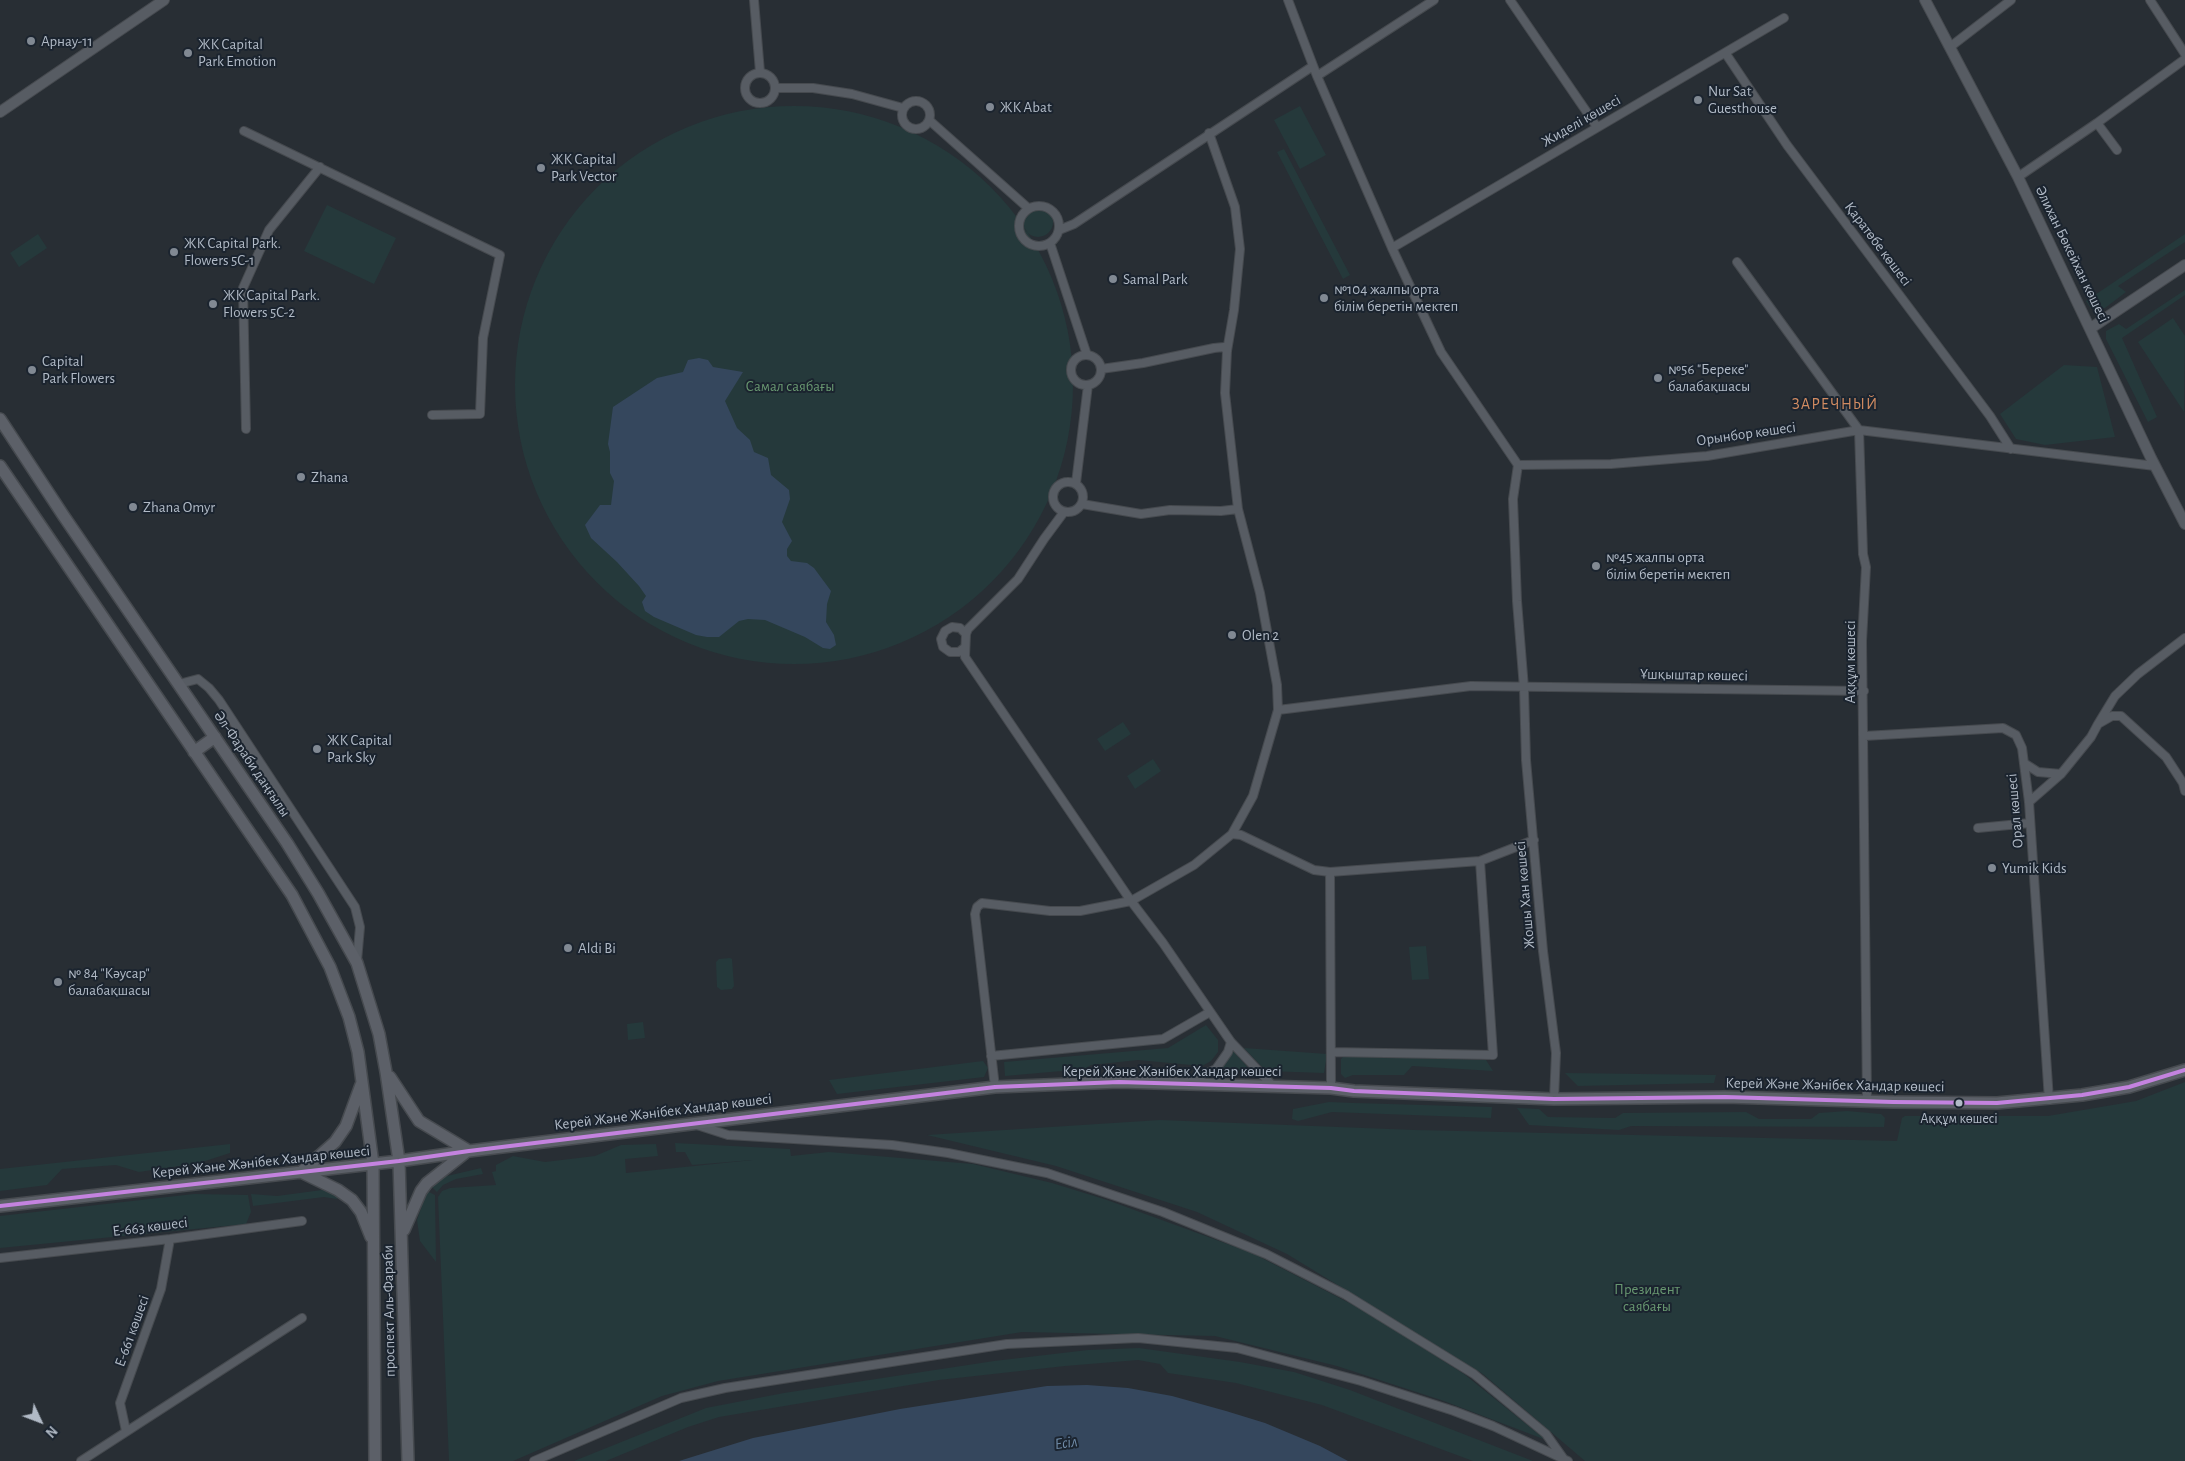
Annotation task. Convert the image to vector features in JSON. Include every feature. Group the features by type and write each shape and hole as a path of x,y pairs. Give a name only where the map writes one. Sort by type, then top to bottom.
{"main road":[{"name":"Әл-Фараби даңғылы","path":"0,419 63,515 298,860 357,963 379,1034 399,1161"},
{"path":"0,466 292,894 330,967 349,1017 358,1052 373,1164"},
{"path":"194,752 216,738"},
{"name":"Керей Және Жәнібек Хандар көшесі","path":"0,1206 399,1161 468,1150 995,1087 1119,1082 1331,1088 1354,1085 1481,1096 1554,1099 1725,1096 1997,1103 2049,1100 2129,1087 2185,1070"},
{"path":"386,1072 418,1121 468,1150 427,1183 421,1191 402,1235"},
{"path":"362,1081 346,1126 335,1142 301,1172 338,1190 352,1200 361,1212 373,1244"},
{"name":"проспект Аль-Фараби","path":"399,1161 408,1461"},
{"name":"проспект Аль-Фараби","path":"373,1164 375,1457"}],"street":[{"path":"0,112 164,0"},
{"path":"754,0 760,72"},
{"path":"1288,0 1316,76 1392,248 1441,352 1518,465"},
{"path":"1316,76 1434,0"},
{"path":"1510,0 1597,128"},
{"name":"Әлихан Бөкейхан көшесі","path":"1925,0 2018,177 2155,466 2185,524"},
{"path":"1950,47 2011,0"},
{"path":"2150,0 2185,54"},
{"name":"Жиделі көшесі","path":"1392,248 1726,54 1784,18"},
{"name":"Қаратөбе көшесі","path":"1726,54 1787,145 1990,416 2011,449"},
{"path":"2018,177 2185,59"},
{"path":"1059,230 1074,224 1313,66"},
{"path":"760,72 770,76 775,88 773,95 766,102 751,100 747,96 745,86 750,76 760,72"},
{"path":"775,88 813,88 852,94 903,108"},
{"path":"922,102 927,107 929,120 924,126 917,129 910,128 904,123 902,116 903,108 908,103 922,102"},
{"path":"929,120 1028,208"},
{"path":"2097,123 2117,150"},
{"path":"244,131 500,255 483,338 480,414 432,415"},
{"path":"995,1087 975,914 977,907 982,903 1080,911 1132,901 1194,865 1232,834 1253,796 1278,710 1277,684 1260,593 1238,509 1225,393 1227,351 1234,310 1240,249 1235,208 1209,133"},
{"path":"246,429 243,288 269,230 320,167"},
{"path":"1038,205 1049,207 1057,215 1060,225 1059,230 1050,243 1040,246 1029,244 1021,237 1018,226 1021,216 1028,208 1038,205"},
{"path":"1050,243 1087,355"},
{"path":"1737,262 1859,430"},
{"path":"2091,328 2185,265"},
{"path":"1102,369 1143,363 1214,348 1224,348 1227,351"},
{"path":"1087,355 1095,358 1102,369 1096,382 1088,385 1075,381 1071,368 1074,361 1080,356 1087,355"},
{"path":"1076,483 1088,385"},
{"name":"Орынбор көшесі","path":"1518,465 1611,464 1707,456 1859,430 2155,466"},
{"name":"Аққұм көшесі","path":"1859,430 1863,554 1866,567 1862,641 1867,1101"},
{"name":"Жошы Хан көшесі","path":"1518,465 1513,499 1526,750 1543,951 1556,1053 1554,1099"},
{"path":"1063,482 1076,483 1082,488 1084,496 1082,504 1075,511 1064,512 1054,504 1053,491 1063,482"},
{"path":"1082,504 1141,514 1170,510 1221,511 1238,509"},
{"path":"1064,512 1018,578 999,600 975,622 966,634 964,648 966,662 1231,1042 1273,1086"},
{"path":"964,648 959,652 950,652 943,646 941,639 945,631 952,627 960,628 966,634"},
{"path":"2029,802 2061,774 2091,737 2115,696 2138,674 2185,638"},
{"path":"179,684 198,680 209,688 252,747 355,907 360,927 357,963"},
{"name":"Ұшқыштар көшесі","path":"1278,710 1471,686 1864,691"},
{"path":"2098,724 2112,716 2121,716 2166,757 2183,784 2185,791"},
{"name":"Орал көшесі","path":"1864,736 2003,728 2016,735 2022,748 2029,802 2049,1100"},
{"path":"252,747 259,741"},
{"path":"2024,763 2038,772 2061,774"},
{"path":"1978,828 2030,823"},
{"path":"1232,834 1241,835 1314,870 1330,872 1480,861 1534,840"},
{"path":"1331,1052 1493,1055 1480,861"},
{"path":"1330,872 1331,1088"},
{"path":"991,1056 1163,1039 1210,1012"},
{"path":"1183,1084 1216,1069 1228,1052 1231,1042"},
{"path":"693,1124 728,1135 892,1145 948,1153 1047,1173 1163,1212 1266,1254 1346,1295 1474,1374 1546,1434 1566,1460"},
{"name":"Е-663 көшесі","path":"0,1258 170,1239 302,1221"},
{"name":"Е-661 көшесі","path":"126,1431 120,1403 143,1344 161,1289 170,1239"},
{"path":"80,1461 302,1318"},
{"path":"534,1461 681,1398 725,1388 1007,1344 1138,1338 1237,1348 1361,1381 1462,1414 1566,1460"}],"green space":[{"name":"Самал саябағы","path":"794,106 848,111 901,127 949,153 971,169 991,188 1010,208 1026,230 1052,278 1068,331 1073,385 1068,439 1052,492 1026,540 1010,562 991,582 971,601 949,617 901,643 848,659 794,664 740,659 687,643 639,617 617,601 597,582 578,562 562,540 536,492 520,439 515,385 520,331 536,278 562,230 578,208 597,188 617,169 639,153 687,127 740,111"},
{"path":"1300,106 1326,155 1300,169 1274,120"},
{"path":"1284,149 1350,275 1343,279 1277,152"},
{"path":"327,205 396,238 374,284 304,251"},
{"path":"1038,207 1049,211 1053,222 1049,233 1038,237 1027,233 1023,222 1027,211"},
{"path":"38,234 47,248 19,267 10,253"},
{"path":"2185,234 2185,242 2118,286 2126,292 2105,308 2096,310 2090,307 2086,301"},
{"path":"2185,290 2185,295 2122,338 2157,417 2148,422 2106,339 2106,331 2119,324 2126,329"},
{"path":"2173,318 2185,336 2184,412 2138,342"},
{"path":"2064,365 2097,367 2115,437 2045,445 2016,439 2000,414"},
{"path":"1123,722 1131,734 1105,751 1097,739"},
{"path":"1153,759 1161,771 1135,789 1127,776"},
{"path":"1426,946 1429,979 1412,980 1409,947"},
{"path":"719,959 732,959 734,986 732,989 721,990 717,987 716,962"},
{"path":"643,1022 645,1038 628,1040 627,1024"},
{"path":"1206,1025 1218,1040 1218,1052 1211,1061 1202,1066 1138,1060 1091,1065 1084,1069 1005,1076 1004,1062 1168,1048"},
{"path":"1244,1048 1327,1054 1324,1073 1266,1071"},
{"path":"1232,1050 1252,1072 1221,1068"},
{"path":"1344,1056 1486,1060 1493,1071 1412,1066 1404,1075 1353,1075 1345,1078 1341,1074 1341,1059"},
{"path":"983,1061 988,1068 984,1077 837,1094 829,1080"},
{"path":"1565,1073 1716,1075 1714,1083 1578,1086"},
{"name":"Президент саябағы","path":"2185,1082 2185,1461 1585,1461 1483,1374 1287,1254 1197,1212 1056,1166 927,1135 1160,1120 1415,1130 1897,1141 1902,1118 1905,1116 2048,1116 2136,1101"},
{"path":"1329,1102 1492,1107 1491,1118 1332,1112 1298,1121 1292,1119 1293,1109"},
{"path":"1517,1108 1539,1109 1548,1117 1615,1118 1623,1113 1746,1112 1759,1119 1811,1119 1819,1113 1847,1111 1881,1114 1885,1118 1884,1127 1631,1126 1619,1130 1529,1125"},
{"path":"675,1143 790,1149 791,1156 829,1152 973,1164 1052,1183 1107,1200 1252,1253 1363,1310 1464,1374 1546,1440 1444,1401 1337,1366 1215,1336 1022,1332 718,1381 662,1396 513,1461 449,1461 438,1197 442,1191 450,1188 496,1185 492,1172 496,1171 496,1165 513,1156 545,1162 595,1156 621,1145 656,1144 658,1156 625,1159 626,1173 753,1160 692,1165 685,1152 676,1152"},
{"path":"230,1144 230,1153 199,1163 139,1172 116,1165 62,1169 47,1185 0,1191 0,1169"},
{"path":"481,1168 483,1174 456,1179 443,1185 437,1192 431,1186 439,1179 447,1176"},
{"path":"322,1190 339,1194 337,1199 324,1197 253,1206 251,1194 277,1196"},
{"path":"427,1191 435,1195 436,1262 420,1241 417,1220"},
{"path":"194,1194 248,1195 251,1212 246,1224 0,1248 0,1216"},
{"path":"1139,1348 1240,1362 1294,1372 1350,1390 1533,1461 1473,1461 1322,1405 1236,1383 1168,1373 1160,1364 1138,1360 939,1380 719,1417 688,1427 606,1461 574,1461 706,1408 784,1393 994,1361 1088,1350"}],"water":[{"path":"699,358 708,360 713,367 743,372 725,401 737,428 750,440 754,452 768,458 771,475 789,490 790,499 782,522 792,541 787,549 787,556 791,561 807,563 814,568 831,591 827,604 826,622 834,635 836,645 830,649 823,648 805,637 765,620 748,619 739,621 719,637 707,637 696,635 654,617 645,611 642,602 646,596 639,586 591,538 585,525 600,505 611,505 614,481 610,473 608,444 613,407 657,378 683,372 688,360"},
{"name":"Есіл","path":"1087,1385 1128,1388 1172,1396 1226,1411 1265,1423 1320,1446 1348,1461 679,1461 753,1438 900,1409 1047,1386"}],"transit line":[{"path":"0,1206 399,1161 995,1087 1119,1082 1331,1088 1354,1091 1554,1099 1725,1097 1997,1103 2082,1095 2129,1087 2185,1070"}],"place":[{"name":"Арнау-11","path":"31,41"},
{"name":"ЖК Capital Park Emotion","path":"188,53"},
{"name":"Nur Sat Guesthouse","path":"1698,100"},
{"name":"ЖК Abat","path":"990,107"},
{"name":"ЖК Capital Park Vector","path":"541,168"},
{"name":"ЖК Capital Park. Flowers 5C-1","path":"174,252"},
{"name":"Samal Park","path":"1113,279"},
{"name":"№104 жалпы орта білім беретін мектеп","path":"1324,298"},
{"name":"ЖК Capital Park. Flowers 5C-2","path":"213,304"},
{"name":"Capital Park Flowers","path":"32,370"},
{"name":"№56 \"Береке\" балабақшасы","path":"1658,378"},
{"name":"Zhana","path":"301,477"},
{"name":"Zhana Omyr","path":"133,507"},
{"name":"№45 жалпы орта білім беретін мектеп","path":"1596,566"},
{"name":"Olen 2","path":"1232,635"},
{"name":"ЖК Capital Park Sky","path":"317,749"},
{"name":"Yumik Kids","path":"1992,868"},
{"name":"Aldi Bi","path":"568,948"},
{"name":"№ 84 \"Кәусар\" балабақшасы","path":"58,982"},
{"name":"Аққұм көшесі","path":"1959,1103"}],"district":[{"name":"ЗАРЕЧНЫЙ","path":"1835,404"}]}
